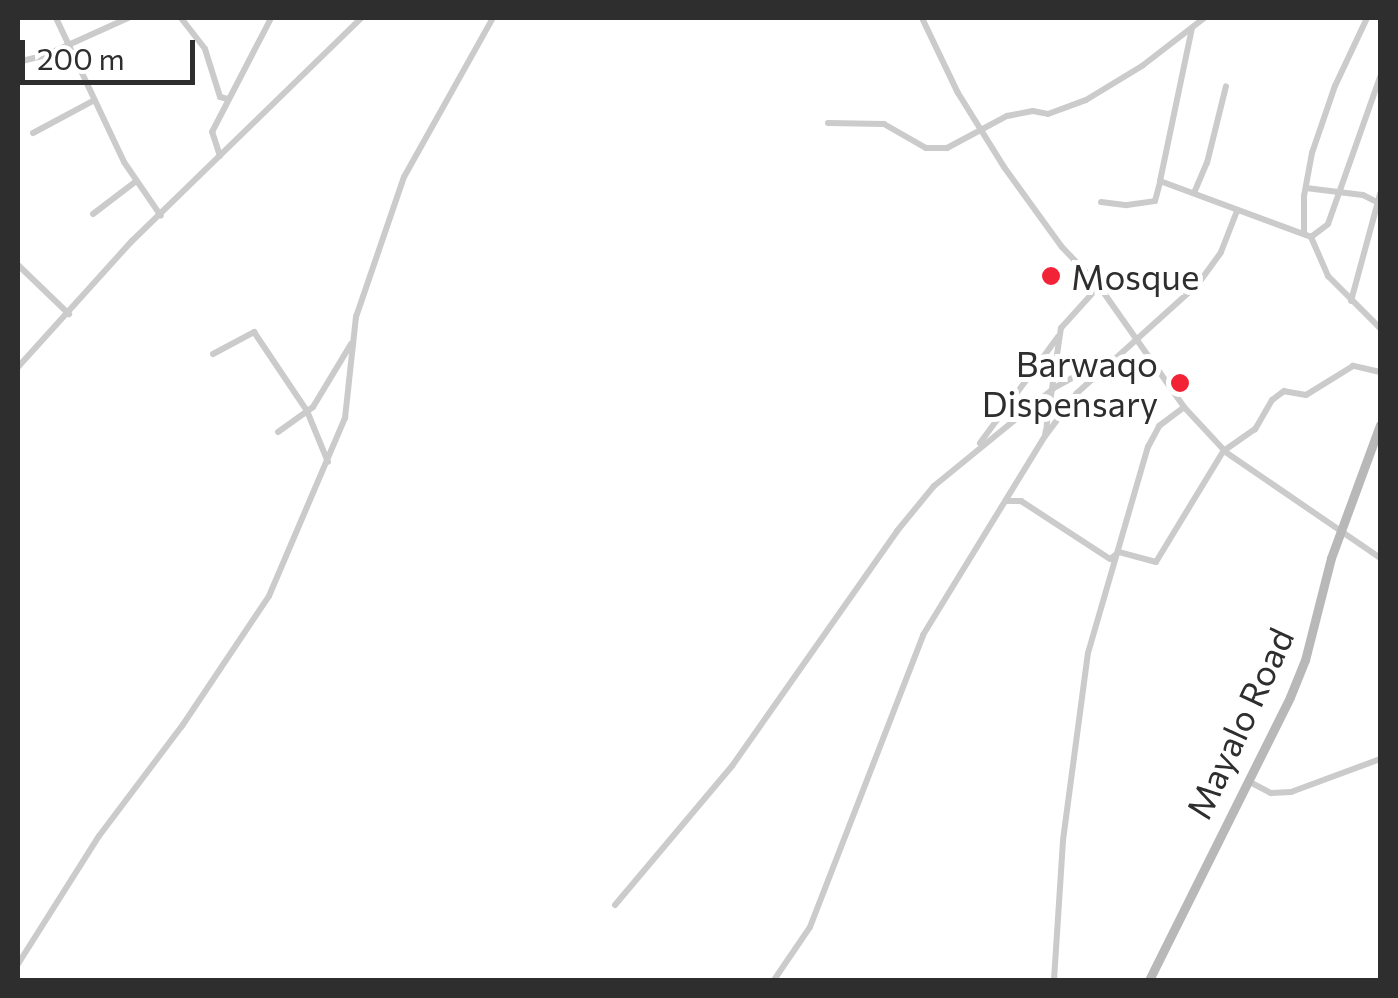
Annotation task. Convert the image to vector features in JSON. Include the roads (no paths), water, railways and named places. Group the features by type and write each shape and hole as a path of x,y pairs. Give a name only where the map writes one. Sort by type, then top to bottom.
{"street":[{"path":"56,18 93,102 135,182 161,216"},
{"path":"18,62 128,18"},
{"path":"181,18 206,49 220,96 228,99"},
{"path":"220,156 212,132 228,99 241,83 271,18"},
{"path":"18,367 132,241 360,18"},
{"path":"18,964 99,836 260,612 346,418 352,342 361,300 404,178 493,18"},
{"path":"922,18 980,128 1038,215 1099,286 1184,407 1224,452 1380,558"},
{"path":"828,123 884,124 937,150 1007,116 1060,111 1086,100 1204,18"},
{"path":"1367,18 1335,86 1312,153 1306,188 1308,237 1328,276 1380,328"},
{"path":"1102,202 1128,205 1154,201 1192,28"},
{"path":"1308,237 1328,224 1380,78"},
{"path":"1194,193 1207,163 1226,86"},
{"path":"32,133 93,102"},
{"path":"1160,181 1308,237"},
{"path":"93,214 135,182"},
{"path":"1306,188 1340,190 1379,203"},
{"path":"1351,301 1380,194"},
{"path":"774,980 810,928 922,635 1045,436 1077,393 1198,284 1221,252 1238,211"},
{"path":"18,265 69,314"},
{"path":"977,450 1075,309 1099,286"},
{"path":"212,354 254,332 281,366 308,411 328,463"},
{"path":"1045,436 1059,336"},
{"path":"278,432 308,411 352,342"},
{"path":"1120,552 1156,562 1224,452 1256,429 1272,400 1284,390 1306,395 1353,366 1380,372"},
{"path":"615,905 753,739 913,510 952,468 1054,388 1086,370 1096,376"},
{"path":"1054,980 1062,840 1088,652 1152,437 1184,407"},
{"name":"Mayalo Road","path":"1148,980 1305,660 1340,531 1380,425"},
{"path":"1006,501 1021,502 1110,559 1120,552"},
{"path":"1248,781 1271,793 1291,792 1380,759"}],"place":[{"name":"Mosque","path":"1051,276"},
{"name":"Barwaqo Dispensary","path":"1180,383"}]}
